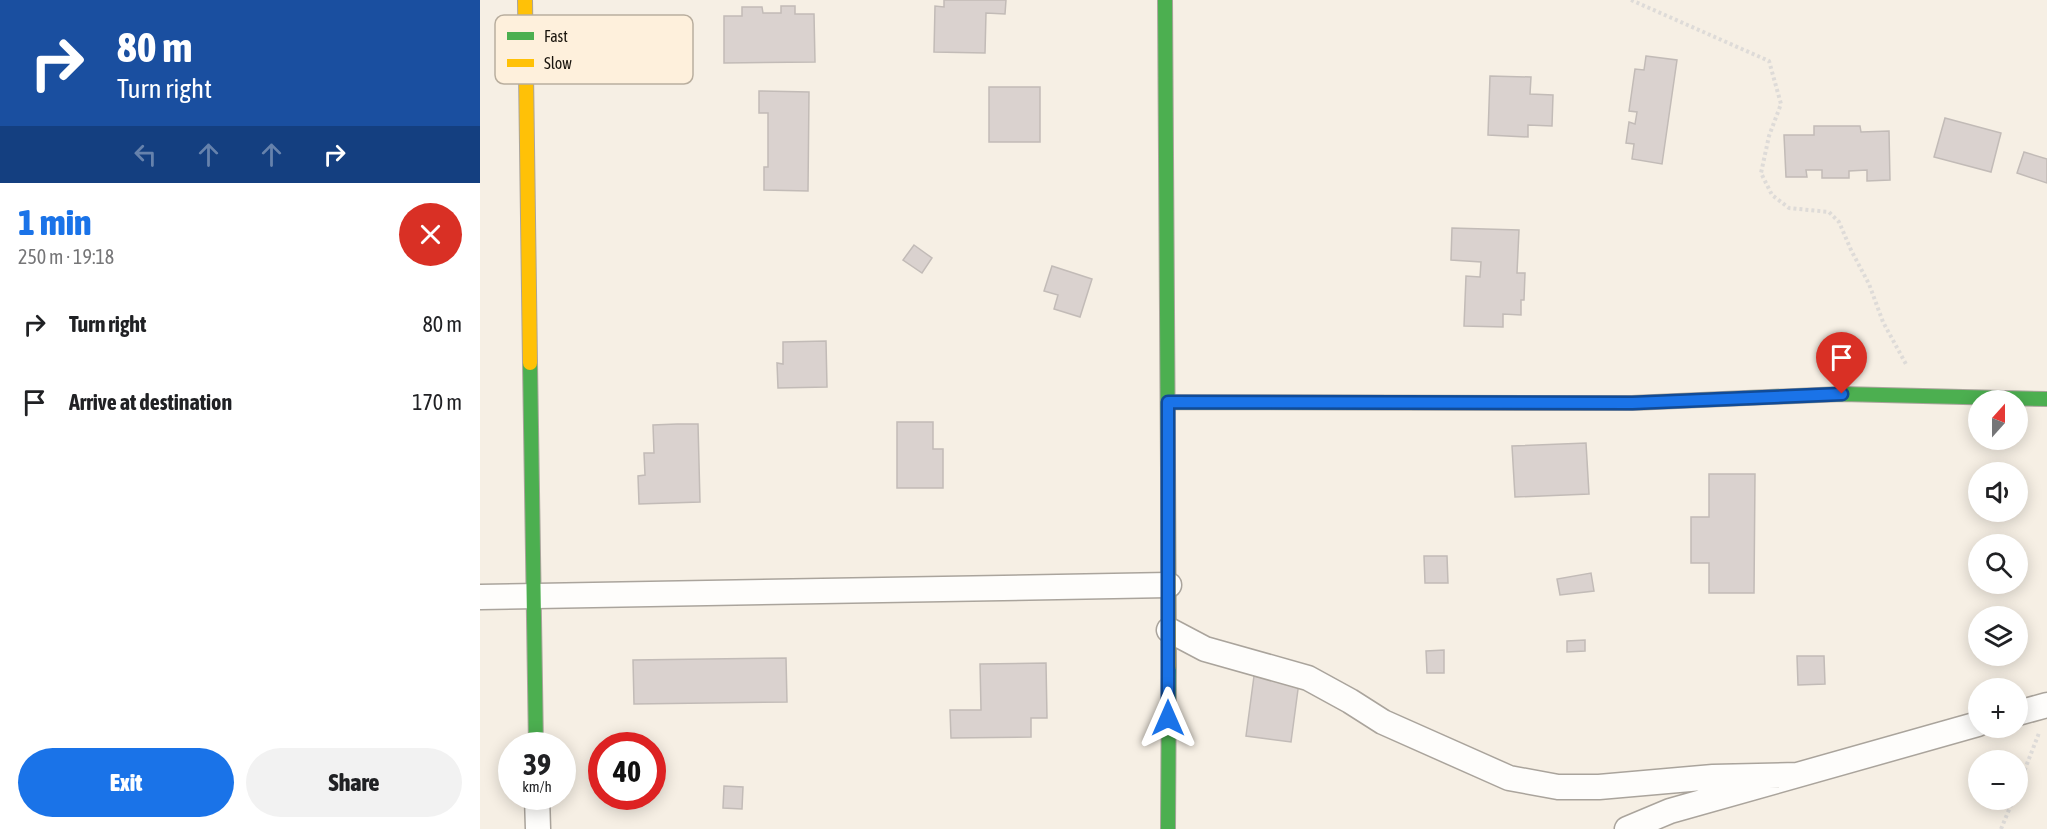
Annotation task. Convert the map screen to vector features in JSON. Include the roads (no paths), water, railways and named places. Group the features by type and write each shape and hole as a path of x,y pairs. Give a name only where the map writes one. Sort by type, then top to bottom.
{"street":[{"path":"525,0 525,15"},
{"path":"1165,0 1169,585 1168,829"},
{"path":"526,84 536,732"},
{"path":"1168,402 1632,403 1842,394 2047,399"},
{"path":"480,597 1169,585"},
{"path":"1169,630 1205,649 1308,678 1383,722 1509,778 1558,787 1599,787 1713,777 1797,775"},
{"path":"2028,713 2045,714"},
{"path":"1627,829 1670,811 1968,727"},
{"path":"537,810 538,829"}]}
